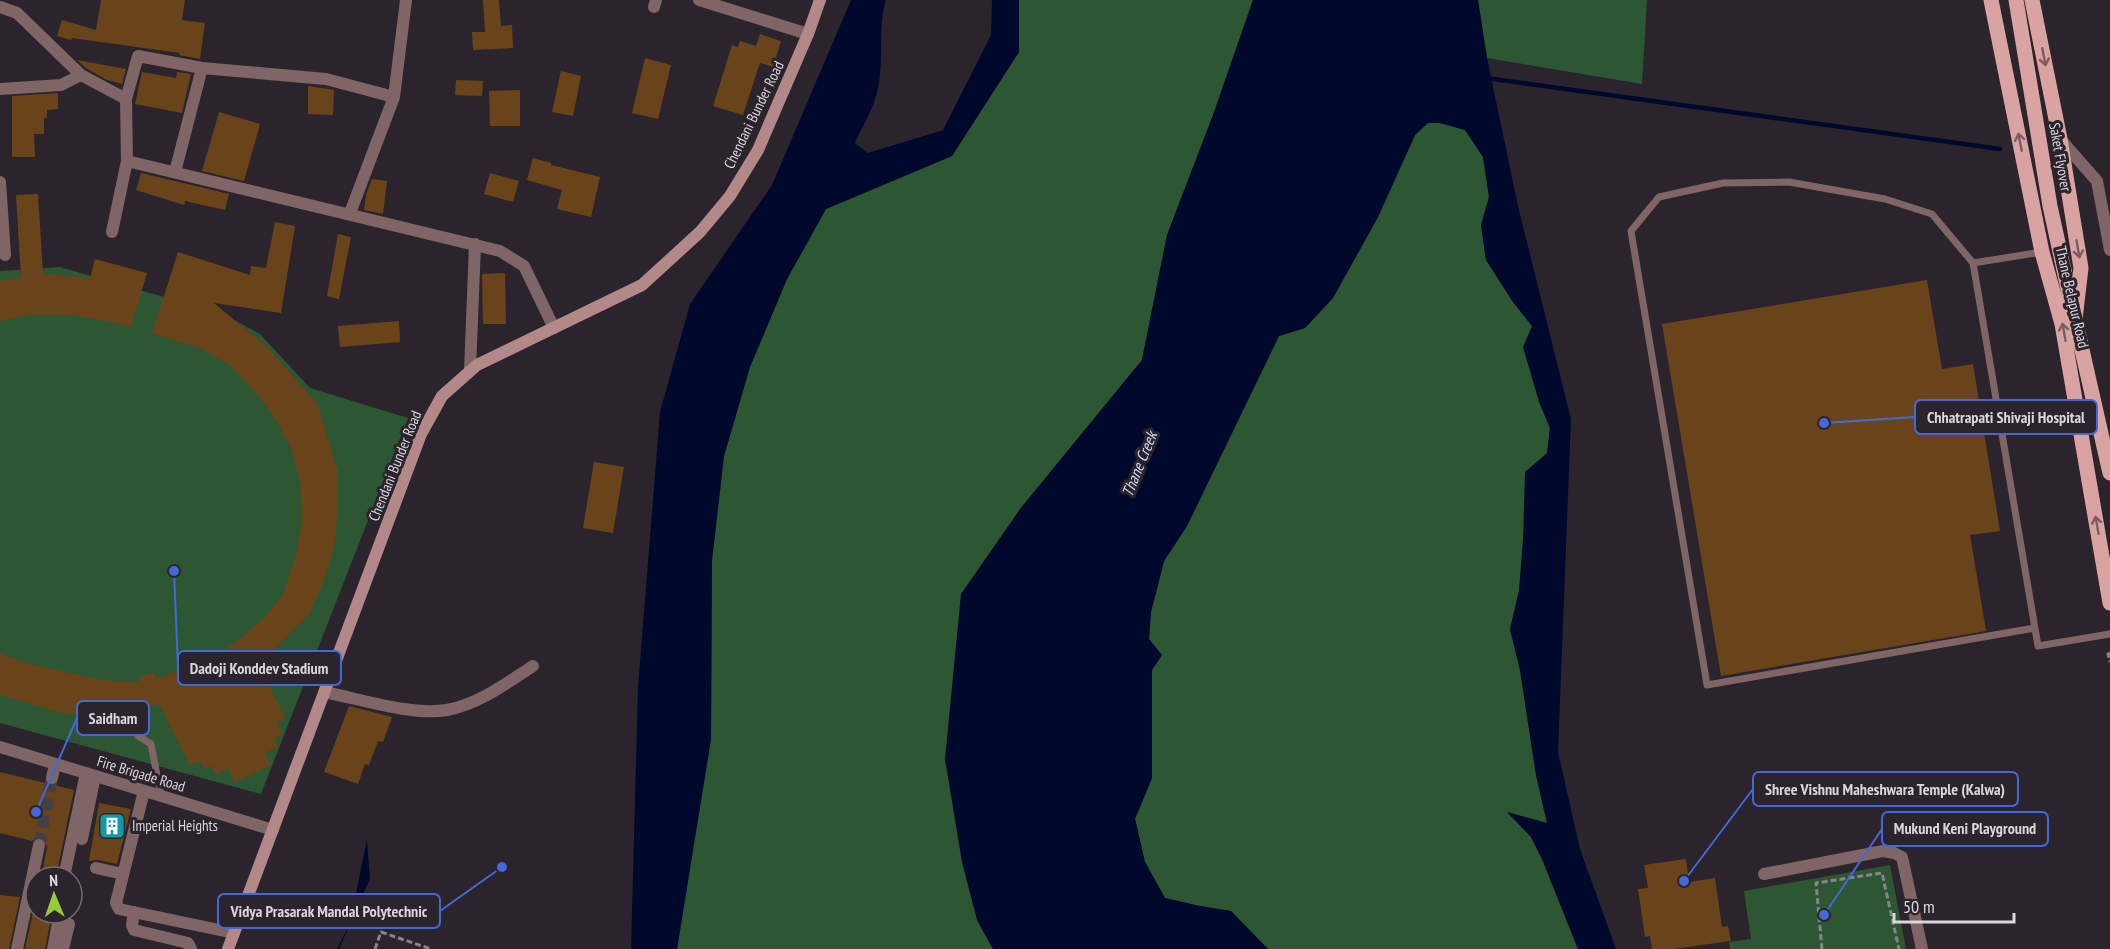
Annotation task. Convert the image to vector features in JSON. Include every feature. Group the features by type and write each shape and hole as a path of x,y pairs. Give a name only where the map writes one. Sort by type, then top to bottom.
{"main road":[{"name":"Chendani Bunder Road","path":"228,949 421,434 442,396 477,365 642,285 700,232 730,196 758,150 808,34 820,0"},
{"name":"Thane Belapur Road","path":"1992,0 2042,252 2062,324 2110,603"},
{"name":"Saket Flyover","path":"2016,0 2050,206 2075,319"},
{"name":"Thane Belapur Road","path":"2032,0 2060,139 2081,268 2075,319 2110,473"}],"street":[{"path":"350,213 394,97 406,0"},
{"path":"699,0 808,34"},
{"path":"0,7 17,13 81,75 126,99"},
{"path":"112,232 127,161 126,99 138,56 202,68 326,79 394,97"},
{"path":"175,172 202,68"},
{"path":"0,89 62,85 81,75"},
{"path":"2060,139 2097,181 2110,250"},
{"path":"127,161 500,251 524,266 554,328"},
{"path":"0,182 5,255"},
{"path":"470,371 475,244"},
{"path":"324,692 409,710 430,712 448,710 489,694 533,666"},
{"name":"Fire Brigade Road","path":"0,747 273,830"},
{"path":"52,778 56,764"},
{"path":"82,839 90,774"},
{"path":"67,865 90,774"},
{"path":"144,791 116,903 119,909 234,933"},
{"path":"17,949 39,845"},
{"path":"1764,874 1883,851 1894,853 1902,857 1922,949"},
{"path":"96,868 123,874"},
{"path":"134,912 132,925 134,930 188,943 191,949"},
{"path":"53,949 58,925"},
{"path":"63,949 69,925"}],"lane":[{"path":"2035,628 1707,685 1631,231 1659,197 1723,183 1789,183 1885,199 1932,214 1973,264 2035,628 2038,646 2110,634"},
{"path":"1973,264 2042,252"},
{"path":"138,736 151,744 161,796"}],"path":[{"path":"2109,653 2110,662"},
{"path":"1822,949 1816,883 1882,873 1899,949"},
{"path":"375,949 381,932 431,949"}],"green space":[{"path":"1019,0 1253,0 1213,115 1167,235 1142,360 1020,509 977,920 993,949 677,949 711,739 712,560 724,456 750,367 787,279 826,209 952,156 1019,52"},
{"path":"1478,0 1647,0 1642,84 1487,58"},
{"path":"1428,123 1440,123 1465,130 1483,157 1489,197 1481,225 1486,260 1513,302 1532,326 1539,402 1550,428 1547,453 1523,541 1519,591 1510,629 1520,670 1536,775 1547,823 1508,813 1531,837 1578,949 1268,949 1231,911 1165,898 1145,862 1135,819 1152,778 1152,670 1162,655 1149,639 1151,612 1164,561 1187,526 1279,336 1305,328 1333,298 1378,217 1415,135"},
{"path":"60,267 223,314 260,334 310,388 408,418 261,794 0,723 0,271"},
{"path":"1890,865 1906,949 1730,949 1729,942 1751,939 1744,891"}],"water":[{"path":"851,0 886,0 882,22 879,81 873,106 855,143 868,153 943,130 991,35 992,0 1019,0 1019,52 952,156 826,209 787,279 750,367 724,456 712,560 711,739 677,949 631,949 638,687 660,412 690,304 772,185"},
{"name":"Thane Creek","path":"1253,0 1478,0 1487,58 1518,206 1571,419 1558,752 1580,849 1616,949 1578,949 1531,837 1507,812 1547,823 1536,775 1520,670 1510,629 1519,591 1525,472 1547,453 1550,428 1539,402 1523,347 1532,326 1513,302 1486,260 1481,225 1489,197 1483,157 1465,130 1440,123 1428,123 1415,135 1378,217 1333,298 1305,328 1279,336 1187,526 1164,561 1151,612 1149,639 1162,655 1152,670 1152,778 1135,819 1145,862 1165,898 1231,911 1268,949 993,949 977,920 962,862 945,759 961,594 1020,509 1142,360 1167,235 1213,115"},
{"path":"367,839 370,879 339,949 337,949 350,923"}],"building":[{"path":"101,0 185,0 182,20 205,23 200,59 179,55 180,53 72,38 71,40 57,36 62,20 96,30"},
{"path":"483,0 499,0 501,26 512,25 513,48 473,50 472,32 485,32"},
{"path":"760,34 781,41 773,67 760,63 743,115 713,106 732,45 738,47 740,41 756,46"},
{"path":"645,58 671,65 658,119 632,113"},
{"path":"77,60 126,69 122,84 107,80"},
{"path":"561,71 581,76 573,116 552,112"},
{"path":"142,72 176,78 177,72 191,74 182,113 135,104"},
{"path":"456,80 483,81 482,96 455,95"},
{"path":"308,86 334,90 333,115 308,114"},
{"path":"520,90 520,126 490,126 489,91"},
{"path":"58,93 58,109 47,110 47,118 44,118 44,134 34,134 35,157 12,157 12,96"},
{"path":"219,112 260,124 244,181 202,171"},
{"path":"533,158 551,163 551,165 600,177 591,217 557,209 562,190 527,180"},
{"path":"141,173 229,194 225,210 185,201 184,205 136,190"},
{"path":"490,173 519,181 513,202 484,194"},
{"path":"372,179 387,181 383,214 364,210 366,195"},
{"path":"38,194 43,274 90,278 95,259 147,273 131,327 70,315 30,315 0,321 0,281 21,278 16,195"},
{"path":"275,222 295,226 281,313 214,303 266,346 317,403 338,471 338,504 335,544 325,579 310,613 270,654 257,662 286,719 277,723 283,734 274,739 278,747 265,753 271,765 235,782 228,768 216,774 211,766 204,769 200,761 190,765 159,704 140,709 141,722 99,719 58,712 0,695 0,653 23,662 102,680 139,682 139,676 155,673 156,679 212,658 240,639 267,615 283,594 296,555 302,520 300,482 292,450 277,421 256,393 231,366 202,349 152,333 178,252 250,275 251,266 266,268"},
{"path":"338,234 351,237 339,299 327,296"},
{"path":"505,273 506,324 483,324 482,274"},
{"path":"1927,280 1942,369 1973,364 2000,531 1970,535 1986,631 1721,676 1662,324"},
{"path":"399,321 400,342 340,347 338,326"},
{"path":"594,462 624,467 613,533 583,528"},
{"path":"349,706 392,717 383,742 378,741 369,765 365,764 358,784 324,772"},
{"path":"0,772 74,790 58,865 43,865 47,847 44,839 37,837 32,841 0,833"},
{"name":"Imperial Heights","path":"99,803 131,809 117,864 98,860 89,861"},
{"path":"1686,859 1689,882 1715,878 1722,927 1728,926 1731,941 1673,949 1652,949 1650,936 1645,937 1638,889 1648,888 1644,865"},
{"path":"0,895 20,897 9,949 0,949"},
{"path":"30,925 50,925 45,949 25,949"}],"waterway":[{"path":"1486,78 2000,149"}],"tunnel":[{"path":"39,845 52,778"}],"place":[{"name":"Chhatrapati Shivaji Hospital","path":"1824,423"},
{"name":"Dadoji Konddev Stadium","path":"174,571"},
{"name":"Saidham","path":"36,812"},
{"name":"Imperial Heights","path":"112,826"},
{"name":"Vidya Prasarak Mandal Polytechnic","path":"502,867"},
{"name":"Shree Vishnu Maheshwara Temple (Kalwa)","path":"1684,881"},
{"name":"Mukund Keni Playground","path":"1824,915"}]}
